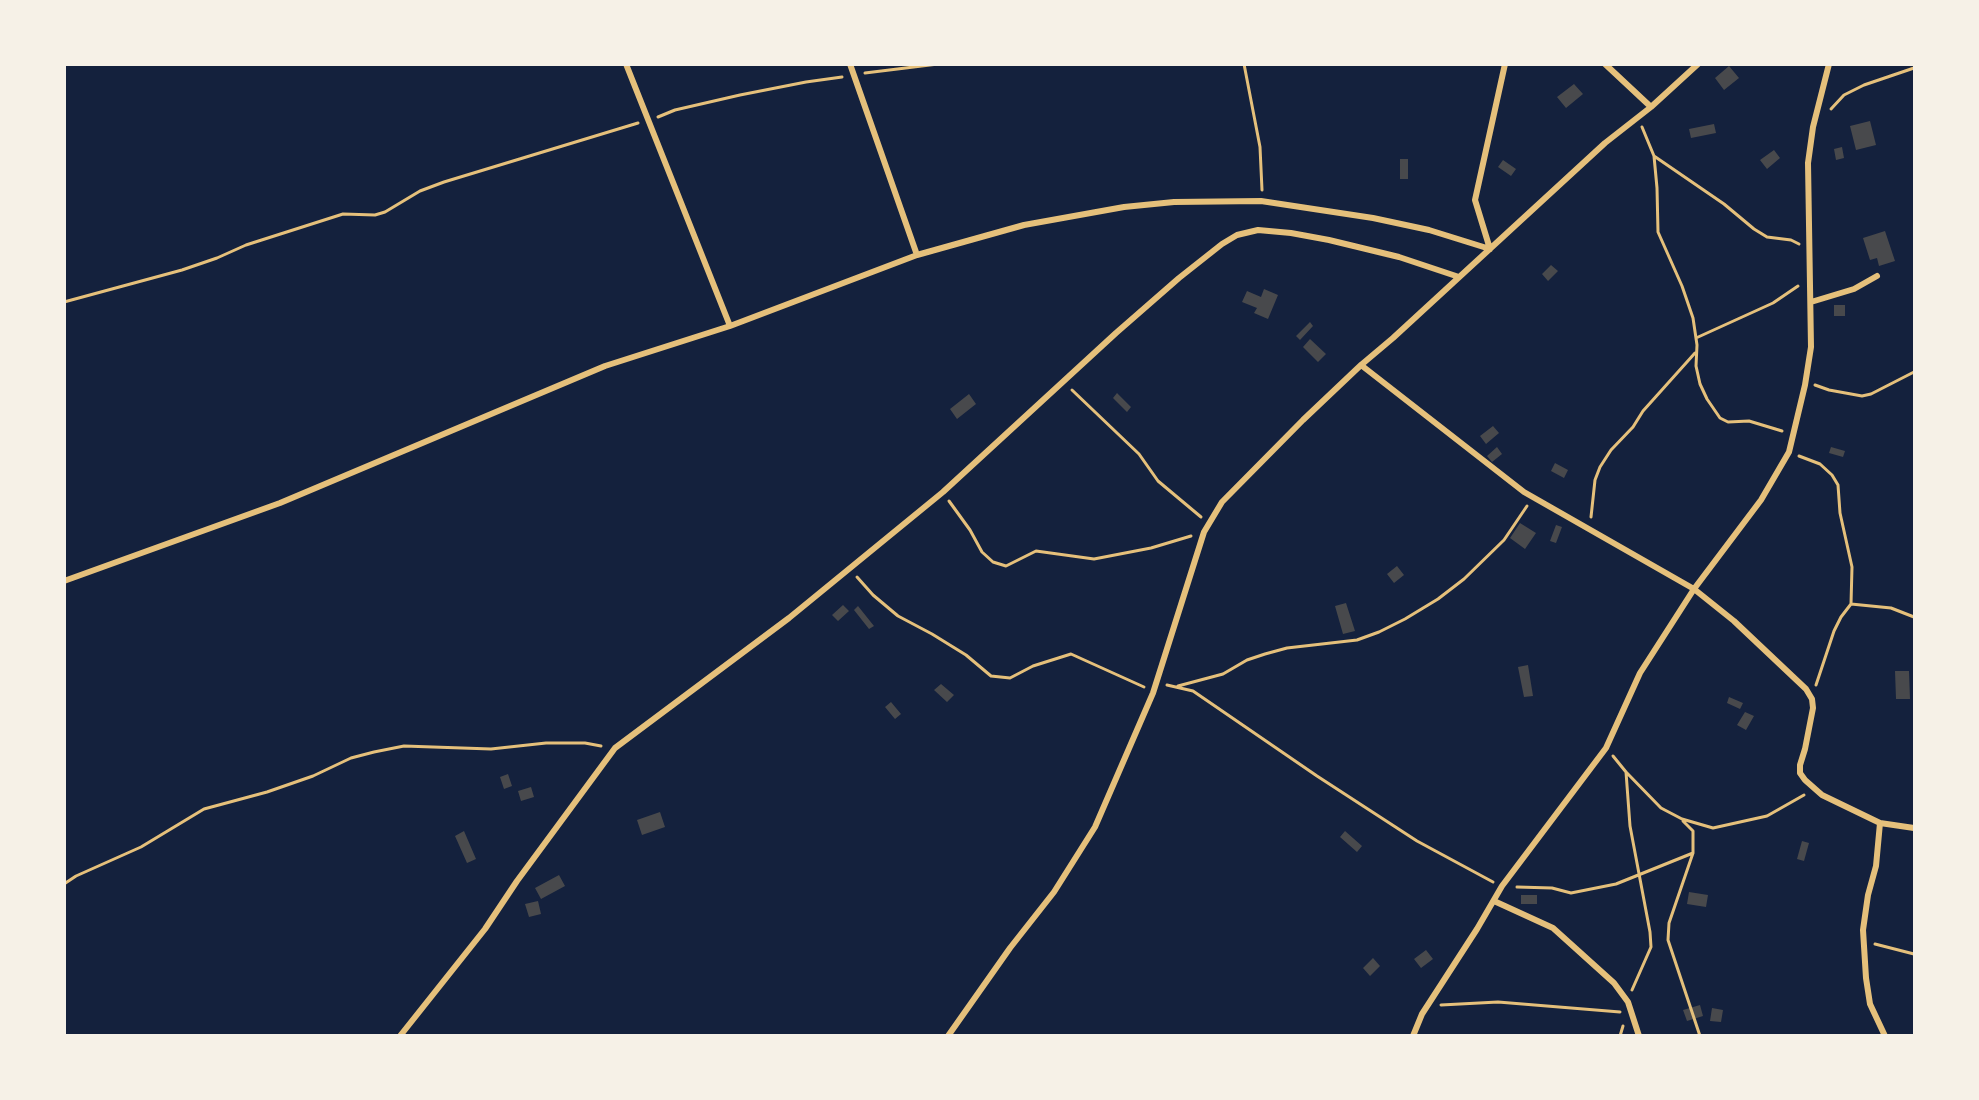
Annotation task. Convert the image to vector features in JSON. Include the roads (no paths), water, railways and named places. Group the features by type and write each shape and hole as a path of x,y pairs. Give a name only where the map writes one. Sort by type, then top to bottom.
{"street":[{"path":"626,64 730,326"},
{"path":"850,64 917,255"},
{"path":"1490,249 1475,200 1505,64"},
{"path":"1605,64 1651,107"},
{"path":"948,1035 1010,948 1054,892 1095,827 1153,693 1204,532 1222,502 1361,364 1605,143 1651,107 1698,64"},
{"path":"1413,1035 1427,1006 1502,886 1606,748 1640,673 1694,589 1761,500 1789,452 1805,385 1811,347 1808,163 1813,127 1829,64"},
{"path":"64,581 279,502 605,366 730,326 917,255 1024,225 1124,207 1174,202 1261,201 1372,218 1429,230 1490,249"},
{"path":"400,1035 485,929 517,881 615,748 770,633 943,492 1116,333 1187,271 1222,244 1237,236 1258,230 1291,233 1399,257 1459,277"},
{"path":"1811,302 1854,289 1877,276"},
{"path":"1361,364 1524,492 1694,589 1734,621 1773,656 1806,689 1812,699 1813,708 1800,773 1813,789 1880,823 1914,828"},
{"path":"1880,823 1876,866 1868,895 1863,930 1870,1004 1885,1035"},
{"path":"1494,901 1553,928 1614,983 1628,1002 1639,1035"}]}
